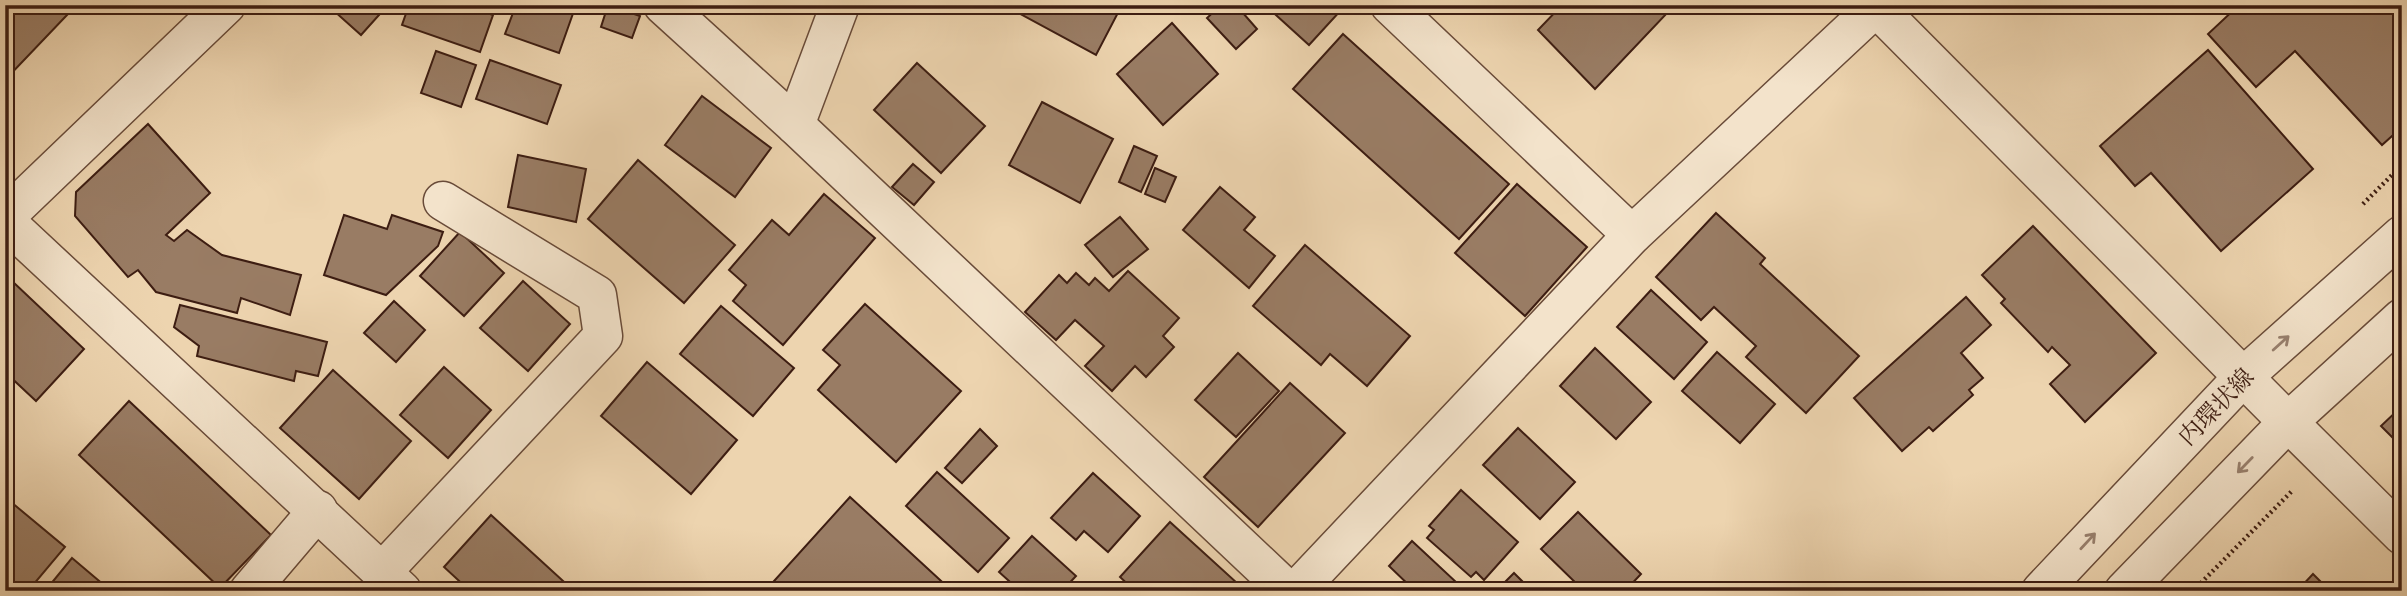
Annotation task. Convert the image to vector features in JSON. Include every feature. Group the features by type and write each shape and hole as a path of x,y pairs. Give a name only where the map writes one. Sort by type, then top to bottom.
{"street":[{"path":"226,5 5,219 392,581 603,336 597,295 443,201"},
{"path":"663,5 795,125 1288,591"},
{"path":"795,125 839,5"},
{"path":"1390,5 1632,234"},
{"path":"1296,591 1632,234 1876,6 2402,535"},
{"name":"内環状線","path":"2041,591 2244,377 2402,235"},
{"path":"2124,591 2288,422 2402,318"},
{"path":"249,591 318,510"}],"path":[{"path":"2193,591 2299,484"}],"building":[{"path":"5,5 56,5 67,15 5,80"},
{"path":"339,5 388,5 361,35 334,11"},
{"path":"409,5 465,5 493,15 480,52 402,25"},
{"path":"516,5 576,5 559,53 505,34"},
{"path":"608,5 640,16 632,38 601,27"},
{"path":"1004,5 1122,5 1096,55"},
{"path":"1221,5 1236,5 1257,29 1236,49 1207,18"},
{"path":"1265,5 1338,5 1342,9 1309,45"},
{"path":"1562,5 1664,5 1669,11 1595,89 1538,30"},
{"path":"2239,5 2244,9 2247,5 2386,5 2402,22 2402,127 2382,145 2295,51 2256,87 2208,34"},
{"path":"1172,23 1218,74 1163,125 1117,74"},
{"path":"1343,34 1509,184 1459,239 1293,89"},
{"path":"2208,50 2313,169 2221,251 2151,173 2135,186 2100,146"},
{"path":"436,51 476,65 461,107 421,93"},
{"path":"490,60 561,85 547,124 476,99"},
{"path":"917,63 985,126 941,173 874,110"},
{"path":"702,96 771,148 735,197 665,145"},
{"path":"1042,102 1113,139 1080,203 1009,165"},
{"path":"148,124 210,193 166,235 174,241 187,230 222,255 301,275 290,315 241,298 237,313 156,292 138,270 128,277 75,216 76,192"},
{"path":"1134,146 1157,156 1141,192 1119,182"},
{"path":"518,155 586,169 576,222 508,207"},
{"path":"638,160 735,245 684,303 588,219"},
{"path":"913,164 934,182 914,205 892,187"},
{"path":"1155,168 1176,177 1165,202 1145,194"},
{"path":"1517,184 1587,247 1525,316 1455,253"},
{"path":"1220,187 1255,217 1244,230 1275,256 1249,288 1183,230"},
{"path":"824,194 875,238 783,345 733,301 746,285 729,270 772,220 789,235"},
{"path":"1716,213 1765,258 1760,264 1859,356 1806,413 1746,357 1756,346 1714,307 1701,320 1656,277"},
{"path":"344,215 387,229 392,215 443,232 438,246 386,295 324,275"},
{"path":"1120,217 1148,249 1113,277 1085,245"},
{"path":"2033,226 2156,353 2085,422 2050,384 2070,365 2052,347 2048,352 2001,303 2005,299 1982,275"},
{"path":"460,232 504,273 464,316 420,276"},
{"path":"1305,245 1410,336 1367,386 1330,354 1321,365 1253,306"},
{"path":"1128,271 1179,318 1163,336 1174,347 1146,377 1135,366 1112,391 1085,366 1104,346 1075,320 1056,340 1025,312 1059,275 1067,283 1076,273 1089,285 1095,278 1109,291"},
{"path":"12,281 84,349 36,401 5,372 5,288"},
{"path":"523,281 570,324 528,371 480,328"},
{"path":"1651,290 1707,342 1674,379 1617,327"},
{"path":"1966,297 1991,325 1961,353 1983,378 1969,390 1973,395 1933,431 1929,427 1902,451 1854,398"},
{"path":"394,301 425,330 396,362 364,333"},
{"path":"865,304 961,391 896,462 818,390 840,365 823,350"},
{"path":"180,305 327,342 318,376 296,371 294,381 197,356 199,346 174,327"},
{"path":"721,306 794,368 753,416 680,354"},
{"path":"1595,348 1651,402 1616,439 1560,386"},
{"path":"1717,352 1775,404 1740,443 1682,391"},
{"path":"1238,353 1279,391 1236,437 1195,400"},
{"path":"647,362 737,440 691,494 601,416"},
{"path":"444,367 491,410 448,458 400,415"},
{"path":"333,370 411,441 359,499 280,428"},
{"path":"1290,383 1345,433 1258,527 1204,477"},
{"path":"129,401 271,535 220,588 79,455"},
{"path":"2402,406 2402,447 2381,426"},
{"path":"1518,428 1575,482 1540,519 1483,465"},
{"path":"980,429 997,446 962,483 945,468"},
{"path":"937,472 1009,538 978,572 906,506"},
{"path":"1093,473 1140,516 1108,552 1084,531 1076,540 1051,518"},
{"path":"1461,490 1518,542 1484,580 1476,572 1471,577 1427,538 1434,530 1429,526"},
{"path":"5,497 65,547 28,591 5,591"},
{"path":"850,497 952,591 765,591"},
{"path":"1578,512 1641,574 1625,591 1584,591 1541,549"},
{"path":"491,515 574,591 470,591 444,567"},
{"path":"1170,522 1237,583 1230,591 1135,591 1120,577"},
{"path":"1032,536 1076,576 1062,591 1020,591 999,572"},
{"path":"1412,541 1456,582 1448,591 1415,591 1389,566"},
{"path":"72,558 111,591 45,591"},
{"path":"1514,573 1532,591 1496,591"},
{"path":"2313,574 2330,591 2297,591"}]}
